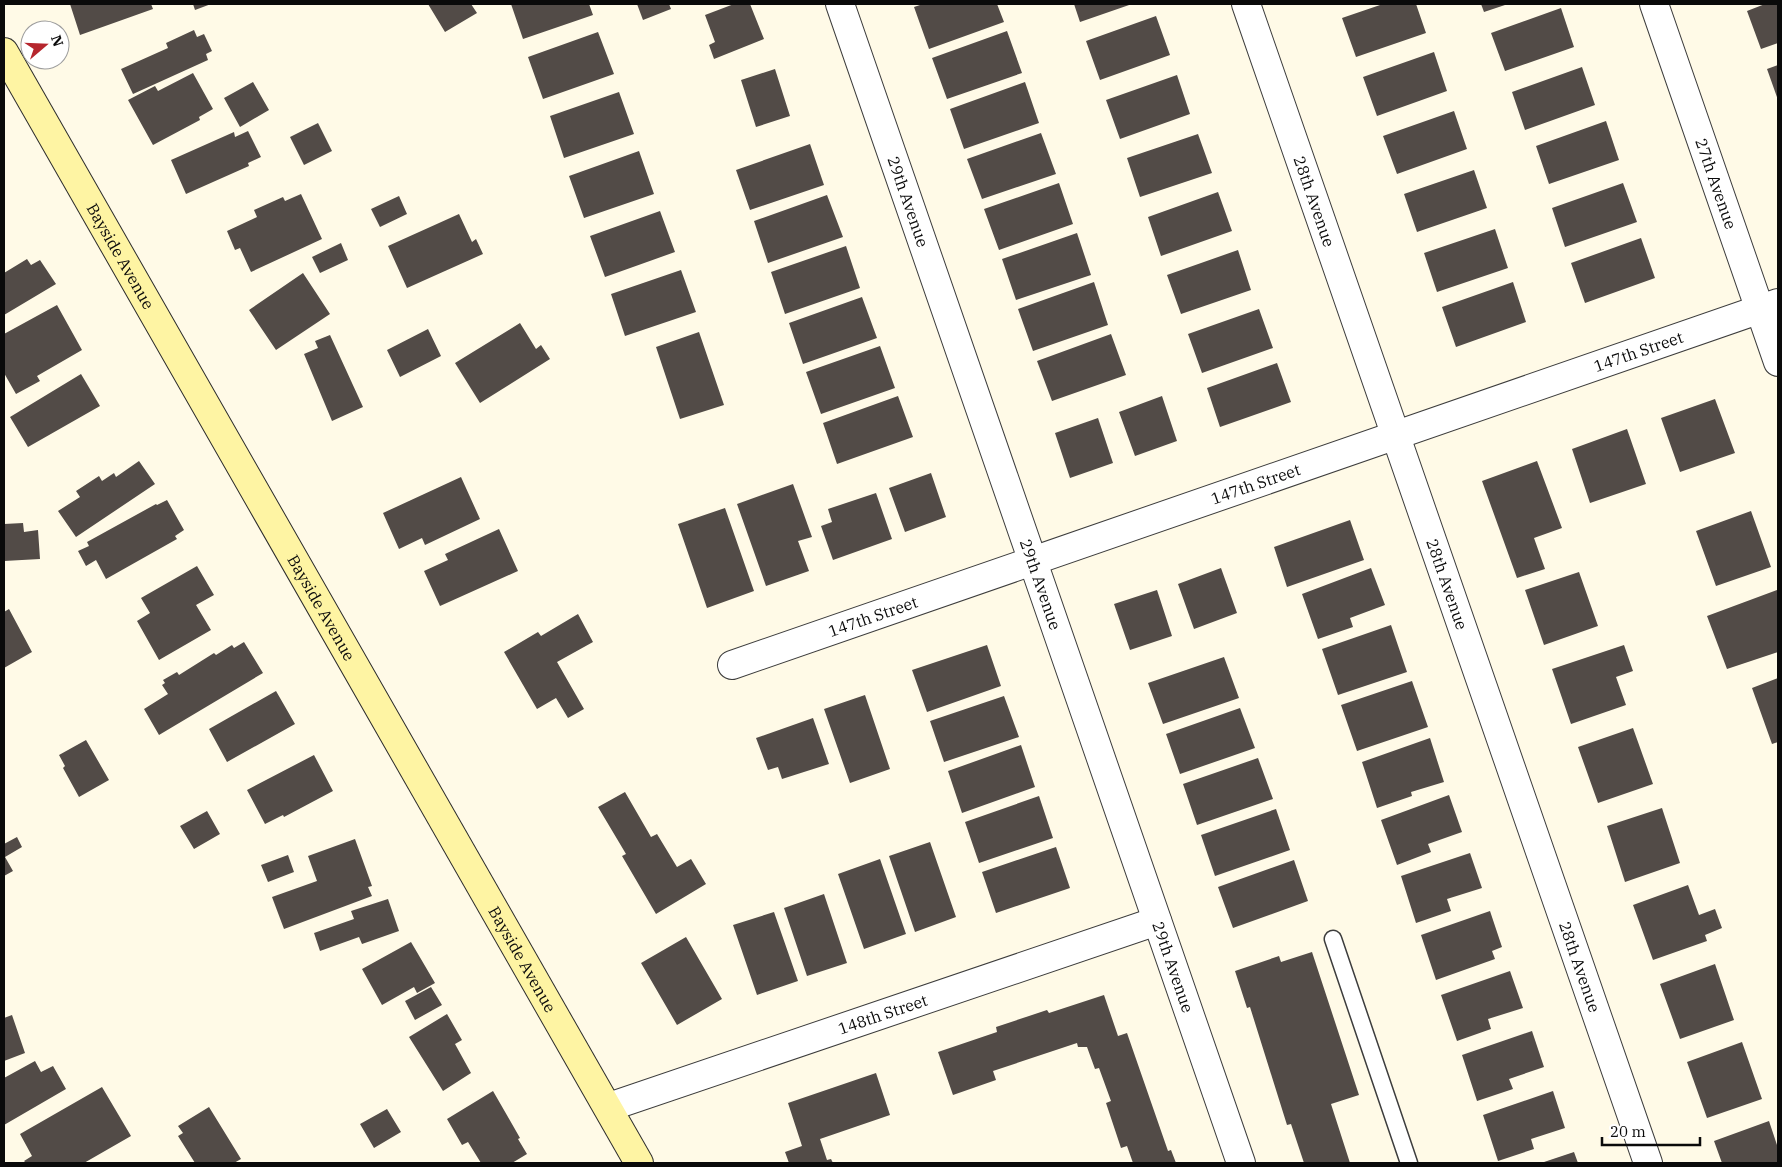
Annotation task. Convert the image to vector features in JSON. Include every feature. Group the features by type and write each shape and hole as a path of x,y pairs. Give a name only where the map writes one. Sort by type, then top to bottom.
{"street":[{"name":"29th Avenue","path":"840,4 1241,1163"},
{"name":"28th Avenue","path":"1246,4 1648,1163"},
{"name":"27th Avenue","path":"1654,4 1769,306 1778,362"},
{"name":"Bayside Avenue","path":"4,52 640,1163"},
{"name":"147th Street","path":"732,665 1769,306"},
{"name":"148th Street","path":"609,1107 1157,921"}],"lane":[{"path":"1333,939 1409,1163"}],"building":[{"path":"70,4 151,4 153,9 80,35"},
{"path":"193,4 211,4 195,10"},
{"path":"428,4 471,4 477,13 445,32"},
{"path":"511,4 589,4 593,15 523,39"},
{"path":"637,4 669,4 671,9 643,20"},
{"path":"734,4 750,4 764,39 714,59 709,45 715,42 705,15"},
{"path":"923,4 997,4 1004,22 929,49 914,7"},
{"path":"1074,4 1132,4 1080,22"},
{"path":"1383,4 1416,4 1426,33 1356,57 1342,18"},
{"path":"1481,4 1508,4 1484,12"},
{"path":"1765,4 1778,4 1778,43 1761,49 1747,11"},
{"path":"1561,8 1574,47 1505,71 1491,33"},
{"path":"1156,16 1170,55 1100,80 1086,41"},
{"path":"194,30 197,37 204,34 212,51 206,54 208,60 133,94 121,69 168,48 166,43"},
{"path":"1007,31 1022,73 947,99 932,58"},
{"path":"598,32 614,74 543,99 528,57"},
{"path":"1434,52 1447,91 1377,116 1363,77"},
{"path":"1778,65 1778,100 1767,69"},
{"path":"1582,67 1595,105 1525,130 1512,92"},
{"path":"775,69 790,116 756,127 741,80"},
{"path":"193,73 213,109 199,117 200,120 153,145 128,100 155,86 158,91"},
{"path":"1177,75 1190,114 1120,139 1106,100"},
{"path":"253,82 269,110 240,127 224,98"},
{"path":"1025,82 1039,123 964,149 950,109"},
{"path":"619,92 634,134 564,158 550,116"},
{"path":"1454,111 1467,149 1397,174 1383,136"},
{"path":"1606,121 1619,160 1549,184 1536,146"},
{"path":"318,123 332,151 304,165 290,137"},
{"path":"248,131 261,157 248,163 249,166 186,194 171,160 234,132 235,137"},
{"path":"1041,133 1056,174 982,199 967,159"},
{"path":"1198,134 1212,173 1140,197 1127,158"},
{"path":"810,144 824,185 750,210 736,170"},
{"path":"639,151 654,194 584,218 569,176"},
{"path":"1474,170 1487,208 1417,232 1404,194"},
{"path":"1059,183 1073,224 999,250 984,209"},
{"path":"1623,183 1637,222 1565,247 1552,208"},
{"path":"1218,192 1232,231 1161,256 1148,217"},
{"path":"301,194 322,239 251,272 240,248 235,250 227,231 257,217 254,210 283,197 285,201"},
{"path":"827,195 843,237 768,263 754,221"},
{"path":"399,196 407,214 380,227 371,209"},
{"path":"660,211 675,252 605,277 590,236"},
{"path":"459,214 472,242 476,239 483,254 407,288 388,246"},
{"path":"1495,229 1508,268 1437,292 1424,253"},
{"path":"1077,233 1091,275 1016,300 1002,259"},
{"path":"1641,238 1655,278 1585,303 1571,263"},
{"path":"341,243 348,260 320,273 312,257"},
{"path":"846,246 860,288 785,314 771,272"},
{"path":"1238,250 1251,290 1181,314 1167,275"},
{"path":"27,259 31,265 40,260 56,284 4,315 4,273"},
{"path":"681,270 696,312 625,336 611,294"},
{"path":"303,273 330,314 276,350 249,310"},
{"path":"1094,282 1108,325 1033,351 1018,309"},
{"path":"1513,282 1526,322 1456,347 1442,307"},
{"path":"862,297 877,338 803,364 789,323"},
{"path":"57,305 82,350 37,376 40,381 16,394 4,373 4,334"},
{"path":"1259,309 1273,348 1202,373 1188,334"},
{"path":"520,323 536,349 541,345 550,359 480,403 455,363"},
{"path":"428,329 441,356 400,377 387,350"},
{"path":"699,332 724,405 680,419 656,347"},
{"path":"1111,334 1126,375 1052,401 1037,361"},
{"path":"330,335 363,407 332,421 304,354 318,348 315,341"},
{"path":"880,346 895,388 821,414 806,372"},
{"path":"1277,363 1291,402 1220,427 1207,388"},
{"path":"81,374 100,406 28,447 10,417"},
{"path":"898,396 913,437 837,464 823,423"},
{"path":"1162,396 1177,441 1135,456 1119,412"},
{"path":"1715,399 1735,453 1680,472 1661,418"},
{"path":"1098,418 1113,463 1070,478 1055,433"},
{"path":"1627,429 1646,484 1590,503 1572,449"},
{"path":"139,461 155,484 76,537 58,511 80,497 76,491 99,476 102,481 114,473 116,477"},
{"path":"1537,461 1562,528 1534,538 1545,569 1517,578 1482,481"},
{"path":"931,473 946,517 905,532 889,488"},
{"path":"461,477 480,519 425,545 422,538 399,549 383,513"},
{"path":"793,484 812,537 798,541 809,571 766,586 737,504"},
{"path":"876,493 892,539 833,560 821,526 832,522 828,509"},
{"path":"167,500 184,530 175,536 177,539 106,579 96,560 86,566 78,551 89,546 87,542 156,504"},
{"path":"725,508 754,591 707,608 678,524"},
{"path":"1751,511 1771,567 1716,586 1696,531"},
{"path":"1350,520 1364,560 1287,587 1274,547"},
{"path":"23,523 24,532 38,530 40,559 4,561 4,524"},
{"path":"499,529 518,571 440,606 424,571 448,560 445,554"},
{"path":"197,566 214,595 196,605 211,630 159,660 137,621 150,613 141,598"},
{"path":"1221,568 1237,613 1194,629 1178,584"},
{"path":"1371,568 1385,605 1350,618 1353,627 1318,639 1302,594"},
{"path":"1579,572 1598,626 1544,645 1525,590"},
{"path":"1157,590 1172,636 1130,650 1114,604"},
{"path":"1777,590 1778,652 1727,669 1707,616"},
{"path":"9,609 32,652 4,668 4,612"},
{"path":"578,614 593,642 557,662 584,709 568,718 556,698 537,709 504,652 538,632 541,636"},
{"path":"1391,625 1407,672 1338,695 1322,649"},
{"path":"244,642 263,673 159,735 144,709 168,694 162,685 165,683 163,680 177,672 179,675 214,653 216,655 232,645 234,648"},
{"path":"987,645 1001,686 927,712 912,670"},
{"path":"1624,645 1633,671 1616,677 1626,705 1571,724 1552,669"},
{"path":"1224,657 1239,698 1163,724 1148,683"},
{"path":"1778,678 1778,742 1772,744 1752,688"},
{"path":"1412,681 1428,727 1357,751 1341,705"},
{"path":"276,691 295,724 227,762 209,729"},
{"path":"865,695 890,769 850,783 824,709"},
{"path":"1004,696 1019,737 944,762 930,721"},
{"path":"1240,708 1255,748 1180,774 1166,734"},
{"path":"813,718 829,764 782,779 778,767 768,770 756,738"},
{"path":"1633,728 1653,784 1598,803 1578,747"},
{"path":"1430,738 1444,782 1411,792 1412,796 1377,808 1362,762"},
{"path":"86,740 109,780 79,797 63,768 65,766 59,755"},
{"path":"1021,745 1035,787 962,813 948,771"},
{"path":"314,755 333,791 284,817 283,815 265,824 247,790"},
{"path":"1258,758 1273,799 1197,825 1183,784"},
{"path":"625,792 651,837 657,834 677,867 691,859 706,884 656,914 622,856 626,854 598,807"},
{"path":"1449,795 1462,832 1428,844 1431,852 1397,865 1381,820"},
{"path":"1039,796 1053,838 979,863 965,822"},
{"path":"1662,808 1680,863 1625,882 1607,826"},
{"path":"1276,809 1290,850 1215,876 1201,835"},
{"path":"207,811 220,834 194,849 180,826"},
{"path":"17,837 22,847 5,857 13,871 4,876 4,844"},
{"path":"355,839 372,886 368,887 372,896 284,929 272,897 317,881 308,856"},
{"path":"930,842 956,917 915,932 889,856"},
{"path":"1056,847 1070,888 996,913 982,872"},
{"path":"1470,853 1482,888 1447,899 1451,911 1416,923 1401,876"},
{"path":"288,855 294,872 268,882 261,865"},
{"path":"880,859 906,934 864,949 838,874"},
{"path":"1294,860 1308,901 1233,928 1218,887"},
{"path":"1688,885 1699,915 1715,909 1722,928 1705,935 1707,941 1653,960 1633,905"},
{"path":"824,894 847,963 807,976 784,908"},
{"path":"388,899 399,931 362,944 359,937 320,951 314,933 354,919 351,911"},
{"path":"1490,911 1502,947 1492,951 1495,959 1436,980 1421,935"},
{"path":"774,912 798,981 757,995 733,925"},
{"path":"686,937 722,999 677,1025 641,963"},
{"path":"411,942 435,983 417,993 414,987 382,1005 362,969"},
{"path":"1312,952 1359,1095 1331,1104 1350,1163 1304,1163 1291,1124 1287,1125 1250,1007 1247,1008 1235,971 1279,956 1281,962"},
{"path":"1715,964 1734,1020 1680,1039 1660,984"},
{"path":"1510,971 1523,1008 1488,1019 1491,1029 1457,1041 1441,995"},
{"path":"431,987 442,1005 415,1020 405,1001"},
{"path":"1104,995 1118,1036 1127,1033 1168,1151 1171,1150 1176,1163 1133,1163 1127,1146 1121,1148 1106,1103 1111,1101 1099,1068 1095,1069 1087,1047 1078,1047 1077,1043 993,1071 996,1080 953,1095 938,1052 997,1032 996,1027 1047,1010 1049,1013"},
{"path":"447,1014 462,1040 455,1044 471,1073 443,1091 409,1037"},
{"path":"12,1015 25,1053 4,1061 4,1018"},
{"path":"1532,1031 1544,1067 1509,1079 1513,1089 1477,1101 1462,1055"},
{"path":"1742,1042 1762,1099 1707,1118 1687,1062"},
{"path":"35,1061 41,1072 53,1066 66,1089 4,1125 4,1078"},
{"path":"876,1073 890,1115 820,1139 827,1160 831,1159 833,1163 789,1163 785,1152 802,1146 788,1103"},
{"path":"102,1087 131,1136 84,1163 26,1163 24,1161 32,1156 20,1134"},
{"path":"493,1091 527,1154 512,1163 481,1163 468,1142 462,1145 447,1119"},
{"path":"1553,1091 1565,1128 1531,1139 1534,1149 1498,1161 1483,1115"},
{"path":"209,1107 241,1159 234,1163 195,1163 178,1136 183,1133 178,1126"},
{"path":"387,1109 401,1132 374,1148 360,1124"},
{"path":"1769,1121 1778,1148 1778,1163 1722,1163 1714,1141"},
{"path":"1574,1152 1578,1163 1541,1163"}]}
